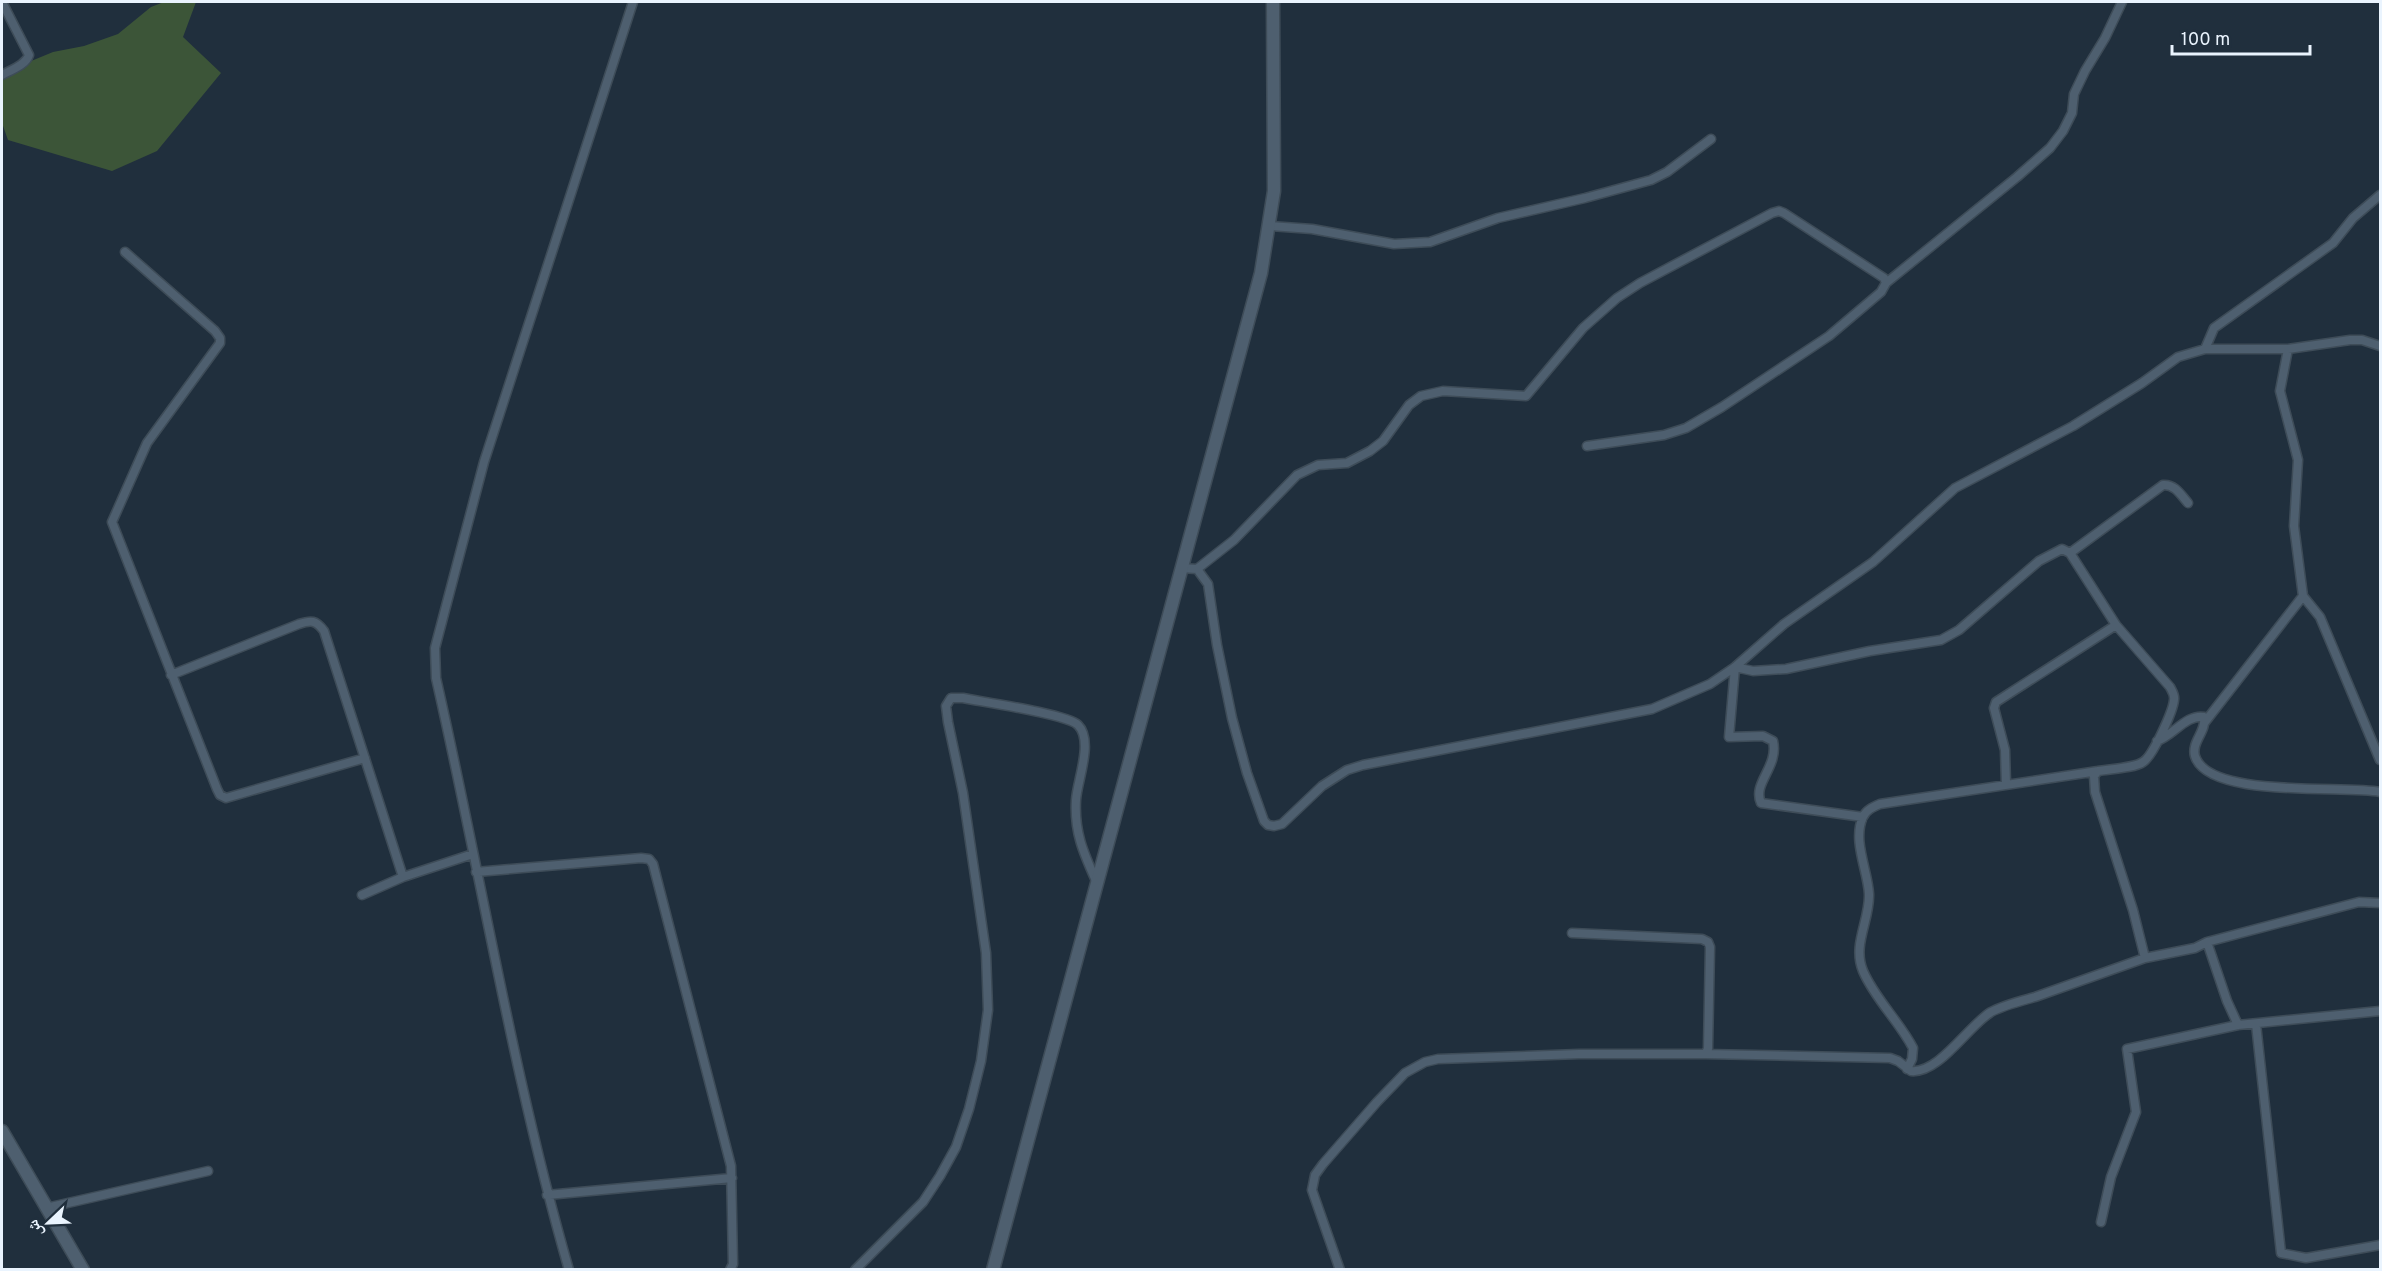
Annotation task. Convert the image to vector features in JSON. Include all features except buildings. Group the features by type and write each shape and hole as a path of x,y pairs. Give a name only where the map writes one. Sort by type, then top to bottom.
{"main road":[{"path":"993,1269 1261,273 1270,226 1275,153 1273,2"},
{"path":"2,1131 83,1269"}],"street":[{"path":"2,2 29,55 22,64 2,75"},
{"path":"569,1269 547,1196 472,854 436,678 435,648 484,462 633,2"},
{"path":"1587,446 1664,435 1686,428 1722,407 1829,336 1881,292 1886,283 2017,177 2050,147 2063,131 2072,113 2074,94 2122,2"},
{"path":"1270,226 1312,229 1394,244 1430,242 1498,218 1651,180 1666,172 1711,139"},
{"path":"2205,349 2214,328 2332,243 2353,218 2380,195"},
{"path":"1181,568 1197,569 1233,540 1297,475 1318,465 1347,463 1370,451 1383,441 1409,405 1421,396 1443,391 1526,396 1583,328 1617,298 1640,283 1772,213 1779,211 1784,213 1884,278 1886,283"},
{"path":"125,252 215,331 220,338 220,343 147,443 112,522 217,789 223,797 365,758"},
{"path":"1197,569 1208,584 1221,667 1247,773 1264,821 1274,826 1289,819 1322,786 1347,770 1378,760 1652,709 1710,684 1735,667 1784,624 1873,562 1955,488 2082,421 2178,357 2205,349 2288,349 2350,340 2362,340 2380,346"},
{"path":"2288,349 2280,392 2298,460 2294,526 2303,596 2320,617 2380,759"},
{"path":"2070,553 2163,485 2169,484 2174,487 2188,503"},
{"path":"1735,667 1754,671 1786,669 1870,651 1941,640 1959,630 2039,561 2062,549 2070,553 2116,625 2170,687 2174,695 2174,701 2157,741 2143,762 1881,804 1870,808 1863,817 1860,831 1868,875 1869,909 1858,955 1870,984 1913,1048 1912,1059 1907,1069"},
{"path":"2303,596 2205,722 2194,750 2195,759 2216,778 2284,789 2380,792"},
{"path":"171,675 310,620 318,623 324,631 403,878"},
{"path":"2006,784 2005,750 1994,708 1996,702 2116,625"},
{"path":"1735,667 1729,737 1763,736 1773,741 1776,752 1760,786 1758,798 1761,803 1863,817"},
{"path":"855,1269 923,1202 940,1176 956,1147 969,1109 981,1060 988,1010 987,953 964,804 948,722 946,706 951,698 963,698 1043,714 1072,721 1078,725 1085,740 1085,750 1076,798 1075,821 1077,836 1097,883"},
{"path":"2157,741 2167,738 2193,718 2204,717 2205,722"},
{"path":"2098,771 2094,776 2095,792 2133,910 2145,958"},
{"path":"362,895 472,854"},
{"path":"476,872 641,858 649,859 653,864 728,1154 732,1178 733,1264 730,1269"},
{"path":"1340,1269 1312,1190 1312,1183 1323,1164 1377,1102 1405,1073 1416,1066 1438,1059 1578,1054 1705,1054 1890,1058 1898,1061 1907,1069 1915,1071 1928,1068 1992,1012 2145,958 2195,948 2207,942 2359,902 2380,903"},
{"path":"1572,933 1702,939 1708,942 1710,947 1708,1049 1705,1054"},
{"path":"2207,942 2238,1026"},
{"path":"2101,1222 2111,1177 2136,1112 2127,1049 2238,1026 2380,1011"},
{"path":"2256,1024 2281,1253 2306,1258 2380,1245"},
{"path":"46,1208 208,1171"},
{"path":"547,1196 732,1178"}],"green space":[{"path":"164,2 196,2 183,37 221,73 157,151 112,171 8,140 2,123 2,73 53,52 84,46 118,34 151,7"}]}
